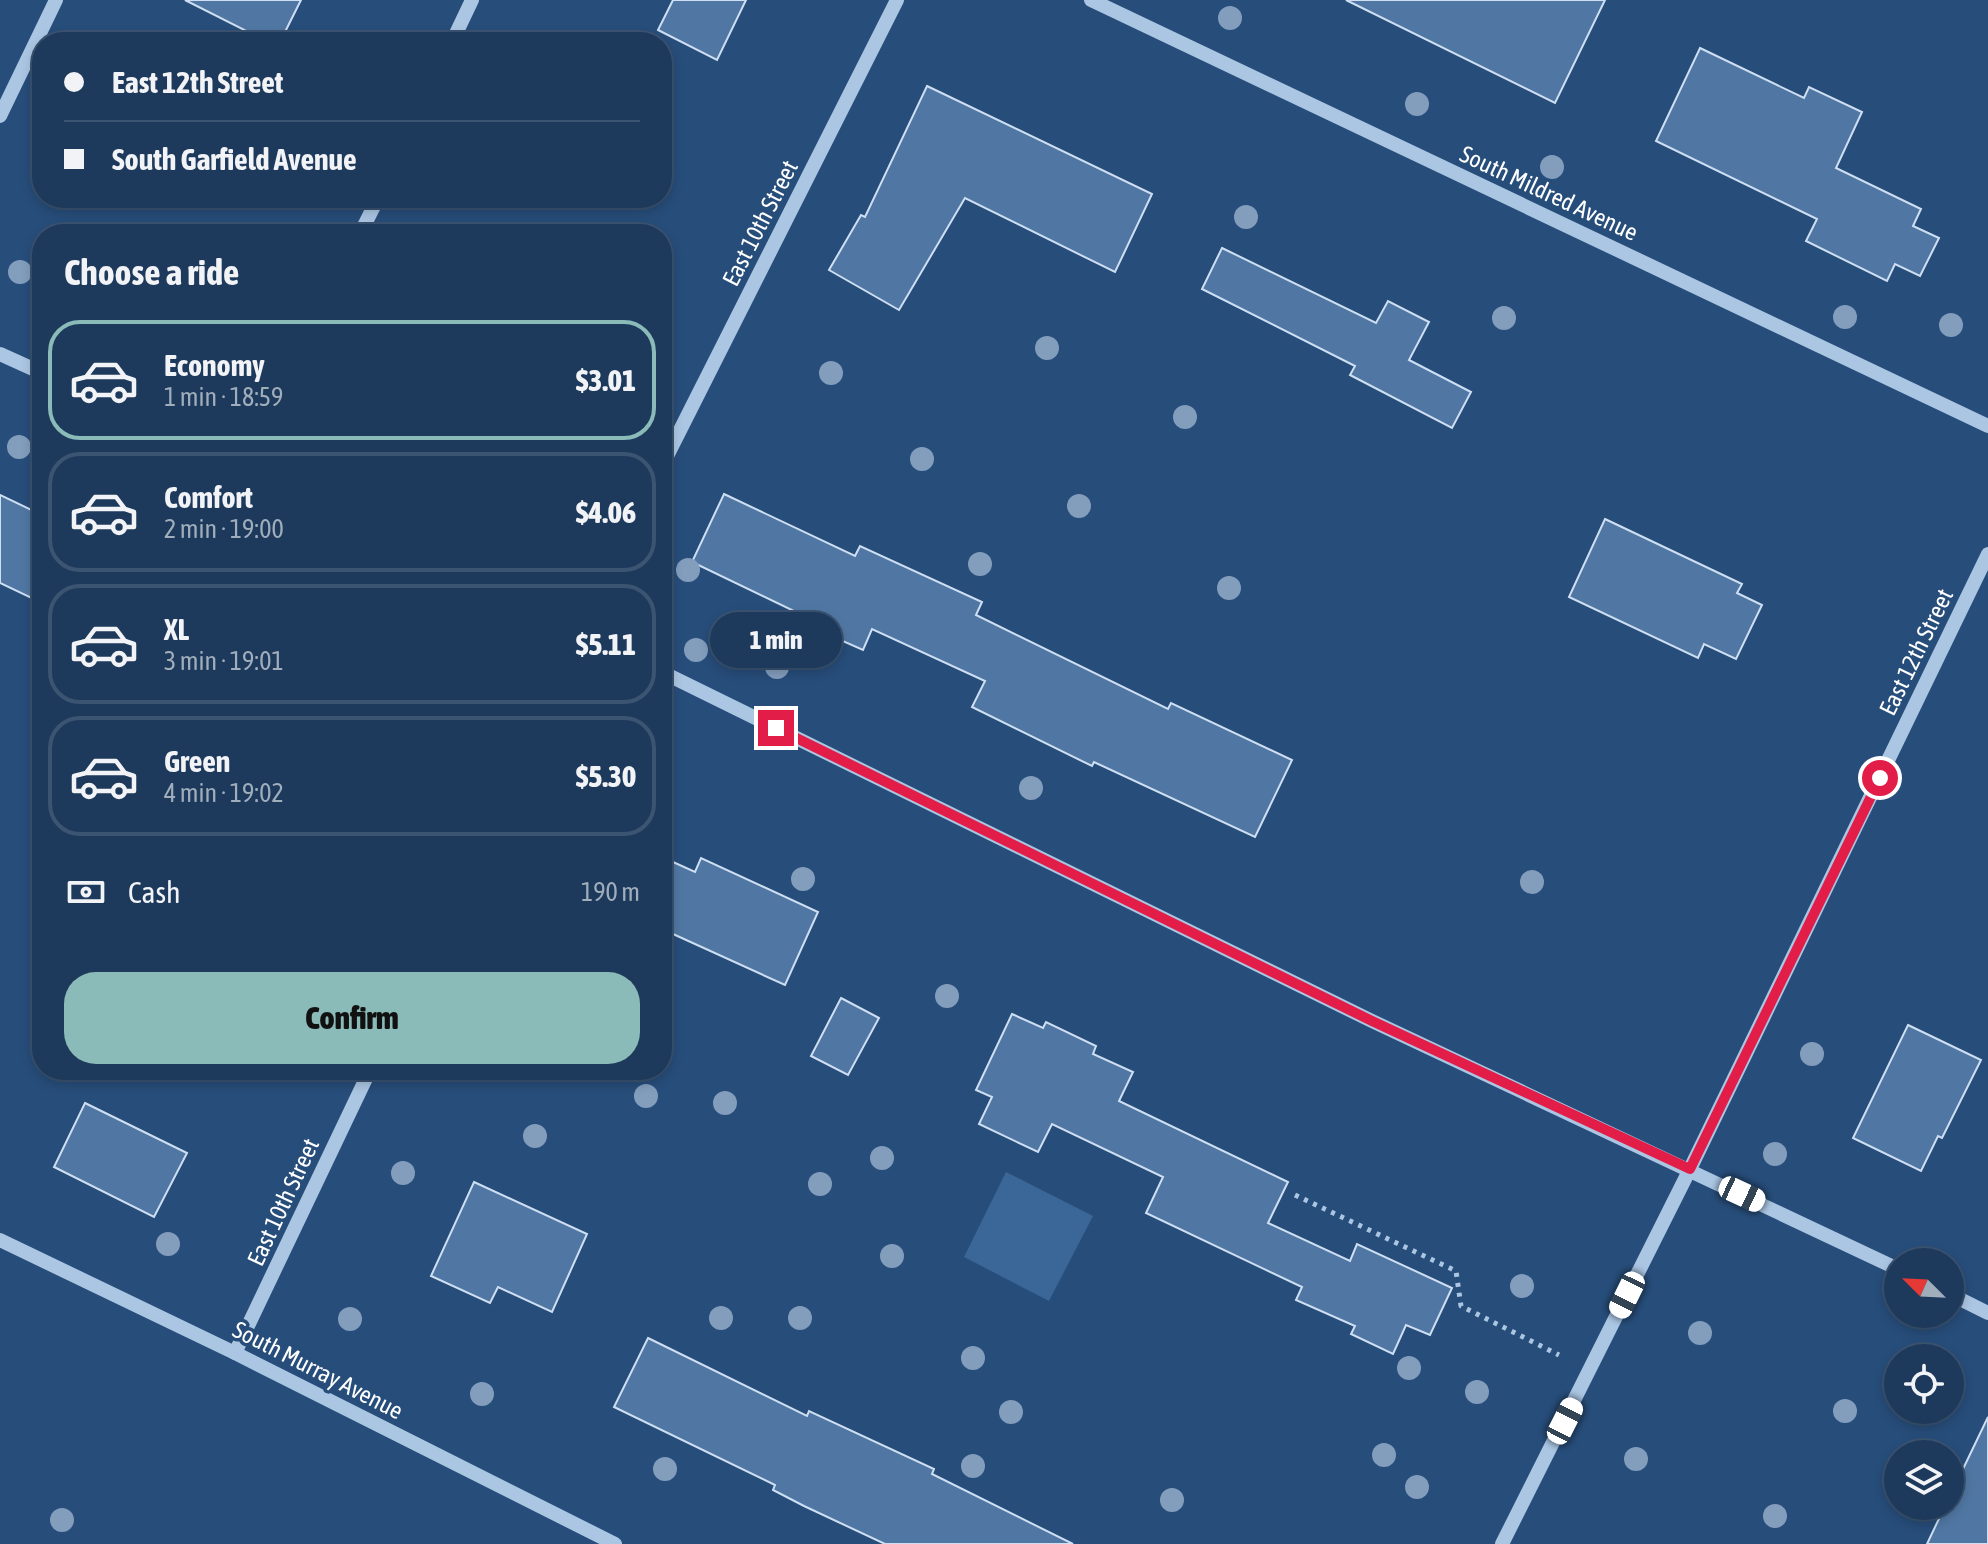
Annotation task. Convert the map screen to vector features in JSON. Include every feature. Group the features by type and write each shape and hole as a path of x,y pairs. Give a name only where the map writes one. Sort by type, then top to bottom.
{"street":[{"path":"41,32 56,0"},
{"path":"457,32 472,0"},
{"name":"East 10th Street","path":"672,446 897,0"},
{"name":"South Mildred Avenue","path":"1091,0 1988,426"},
{"path":"0,116 32,50"},
{"path":"0,354 32,368"},
{"name":"East 12th Street","path":"1502,1544 1690,1169 1988,554"},
{"path":"672,677 1372,1021 1884,1262"},
{"name":"East 10th Street","path":"235,1353 365,1080"},
{"name":"South Murray Avenue","path":"0,1240 235,1353 615,1544"},
{"path":"1964,1301 1988,1313"}],"path":[{"path":"1295,1195 1456,1271 1461,1306 1553,1353"}],"shaded area":[{"path":"1006,1172 1093,1216 1049,1301 964,1257"}],"building":[{"path":"185,0 301,0 285,32 248,32"},
{"path":"673,0 746,0 717,60 672,37 672,32 658,30"},
{"path":"1346,0 1605,0 1555,103"},
{"path":"1700,48 1804,98 1809,87 1862,112 1836,168 1921,209 1913,226 1939,238 1920,276 1895,264 1887,281 1806,241 1817,219 1656,141"},
{"path":"927,86 1152,194 1115,272 965,198 899,310 829,270 861,215 865,217"},
{"path":"1222,248 1376,323 1388,301 1429,322 1409,360 1471,392 1452,428 1350,375 1355,366 1202,289"},
{"path":"724,494 855,556 860,546 982,602 976,615 1168,709 1171,703 1292,760 1255,837 1094,762 1092,766 972,707 985,681 872,629 863,650 820,631 823,625 692,562"},
{"path":"0,495 32,510 32,598 0,583"},
{"path":"1605,519 1742,584 1737,593 1762,605 1736,659 1704,644 1698,658 1569,597"},
{"path":"701,858 818,912 785,985 672,934 672,862 695,872"},
{"path":"841,998 879,1018 848,1075 811,1056"},
{"path":"1012,1014 1043,1028 1046,1022 1096,1046 1093,1054 1133,1072 1119,1101 1288,1182 1268,1223 1350,1261 1357,1244 1452,1288 1430,1335 1406,1325 1393,1354 1351,1334 1355,1326 1296,1300 1302,1287 1146,1213 1163,1177 1052,1124 1038,1152 979,1124 992,1097 976,1090"},
{"path":"1908,1025 1981,1060 1942,1138 1938,1136 1921,1171 1853,1138"},
{"path":"85,1103 187,1153 154,1217 54,1167"},
{"path":"474,1182 587,1234 552,1312 498,1287 490,1303 431,1276"},
{"path":"648,1338 807,1416 809,1411 934,1469 932,1474 1073,1544 885,1544 804,1506 773,1490 775,1485 614,1407"},
{"path":"1988,1417 1988,1544 1927,1544 1938,1520 1964,1520 1964,1467"}],"route":[{"path":"776,728 1372,1021 1690,1169 1880,778"}]}
